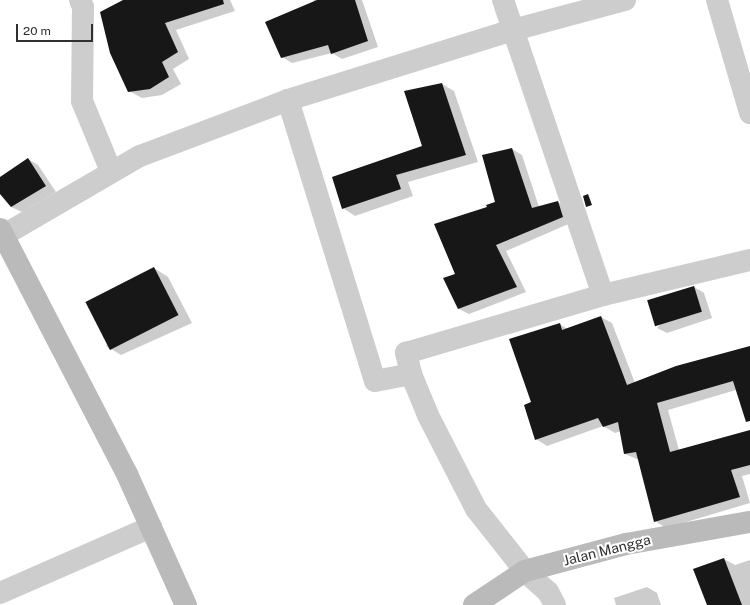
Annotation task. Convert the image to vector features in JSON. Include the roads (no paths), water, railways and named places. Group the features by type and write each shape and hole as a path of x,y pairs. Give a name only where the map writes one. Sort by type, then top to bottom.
{"street":[{"path":"80,0 83,7 82,101 111,171"},
{"path":"503,0 603,295"},
{"path":"186,605 128,474 2,232 140,156 288,100 513,30 624,0"},
{"path":"716,0 750,113"},
{"path":"288,100 375,381 411,374"},
{"path":"555,605 548,592 526,571 476,509 439,439 411,374 406,353 603,295 750,260"},
{"name":"Jalan Mangga","path":"474,605 526,571 626,544 750,522"},
{"path":"0,593 151,527"}]}
